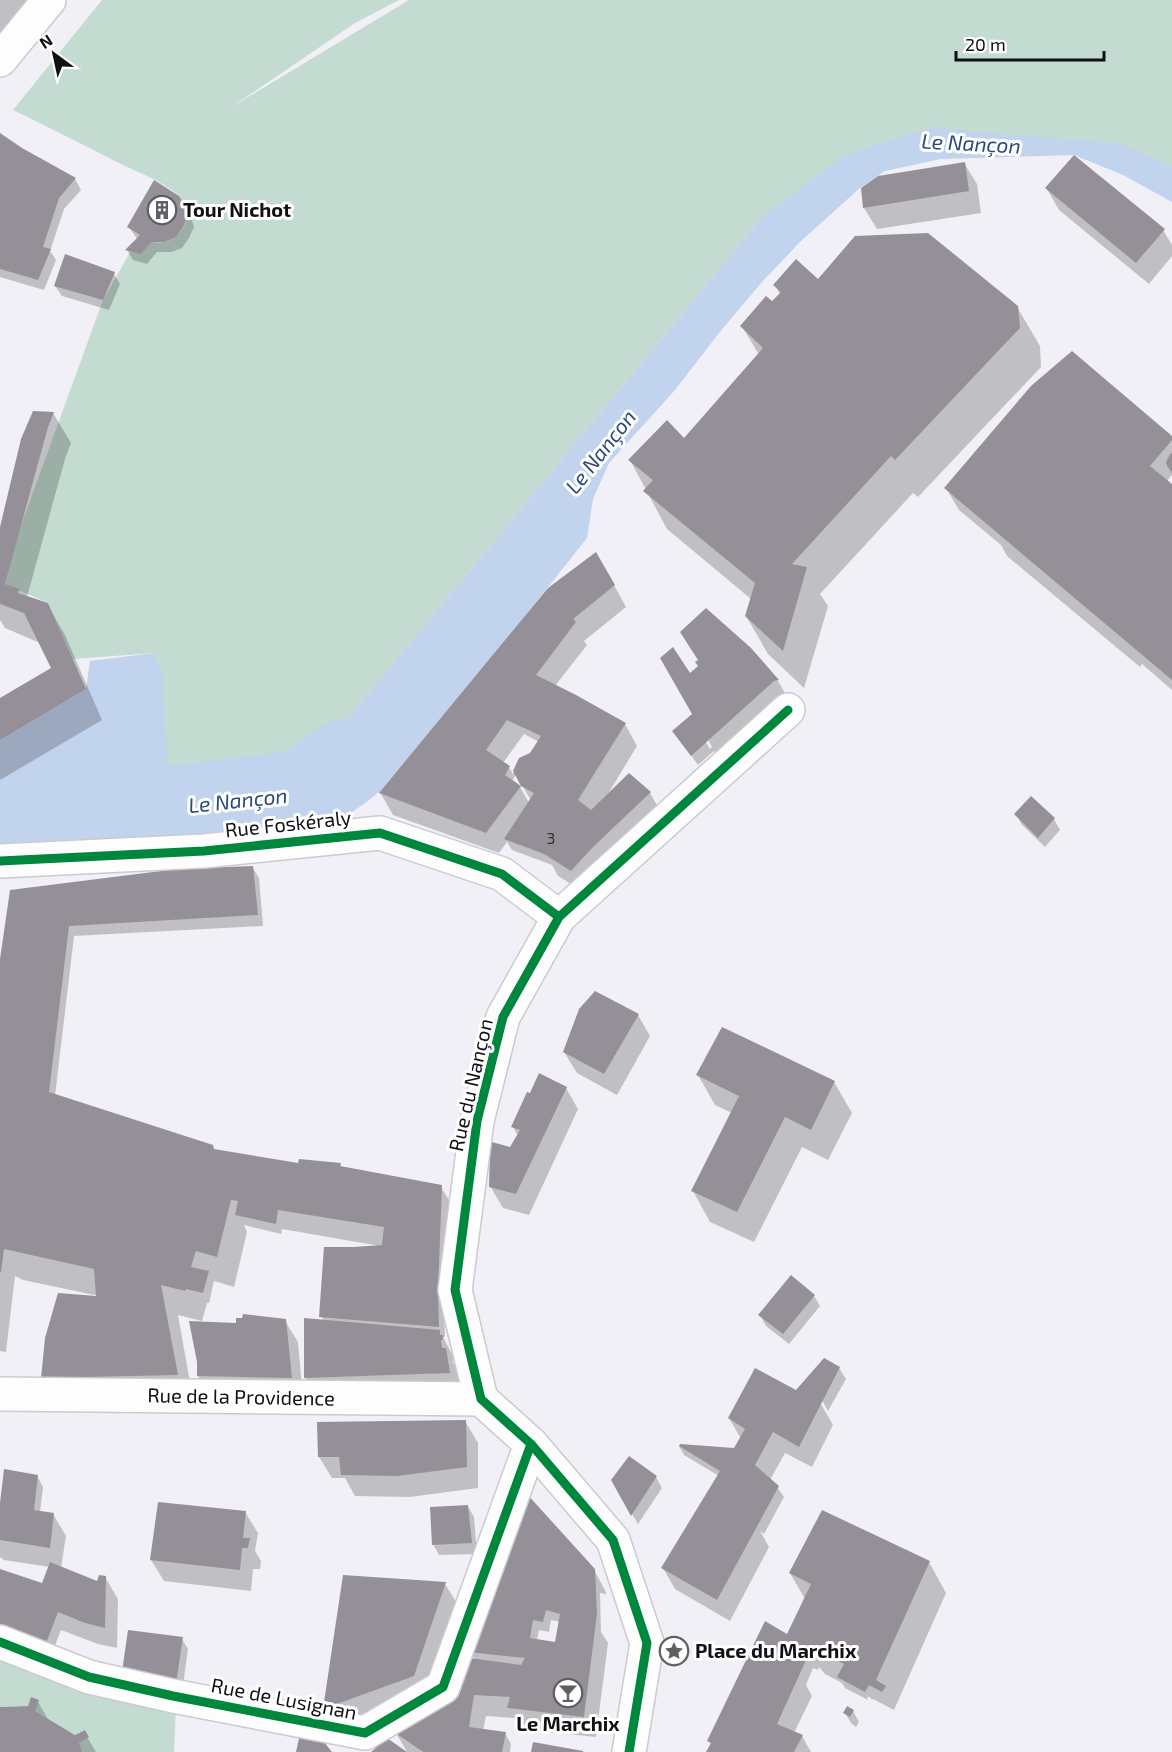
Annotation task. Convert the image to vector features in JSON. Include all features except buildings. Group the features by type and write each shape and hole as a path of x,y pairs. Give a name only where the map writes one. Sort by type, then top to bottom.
{"street":[{"path":"0,60 49,0"},
{"name":"Rue du Nançon","path":"481,1399 455,1290 477,1121 504,1017 559,918 788,710"},
{"name":"Rue Foskéraly","path":"0,861 204,851 380,833 502,874 559,918"},
{"name":"Rue de la Providence","path":"0,1394 481,1399"},
{"path":"481,1399 531,1444 613,1540 647,1643 629,1752"},
{"name":"Rue de Lusignan","path":"0,1642 89,1677 173,1696 365,1733 443,1687 531,1444"}],"green space":[{"path":"102,0 399,0 355,23 230,108 409,0 1172,0 1172,183 1128,153 916,139 763,216 309,765 231,793 172,810 154,653 73,659 48,603 5,584 18,534 103,300 140,235 152,242 161,243 177,235 186,220 185,203 164,185 13,110"},
{"path":"0,1658 176,1706 174,1752 82,1752 79,1743 89,1737 85,1730 75,1735 35,1711 32,1697 28,1706 0,1707"}],"water":[{"path":"934,127 1117,143 1172,167 1172,202 1123,175 1074,155 941,159 885,171 860,188 802,240 762,282 675,390 609,463 593,499 587,538 498,650 379,793 330,819 237,832 231,793 272,784 309,765 763,216 846,154"},
{"path":"154,653 162,672 172,835 0,847 0,740 86,689 90,661"}],"waterway":[{"name":"Le Nançon","path":"0,824 172,810 302,794 344,764"}],"cycle path":[{"path":"629,1752 647,1643 613,1540 531,1444 481,1399 455,1290 477,1121 503,1017 559,917 788,710"},
{"path":"0,861 204,851 380,833 502,874 559,917"},
{"path":"0,1642 89,1677 173,1696 365,1733 443,1687 531,1444"}],"place":[{"name":"Tour Nichot","path":"162,210"},
{"name":"Place du Marchix","path":"674,1651"},
{"name":"Le Marchix","path":"568,1693"}]}
